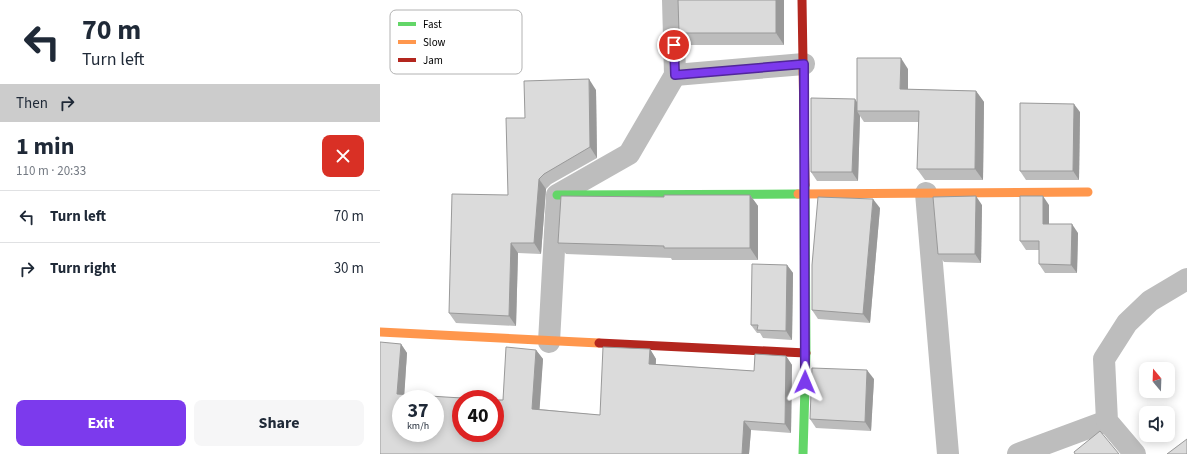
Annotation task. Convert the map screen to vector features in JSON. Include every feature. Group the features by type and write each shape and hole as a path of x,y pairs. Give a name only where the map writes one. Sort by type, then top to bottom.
{"street":[{"path":"557,195 629,154 675,75 672,0"},
{"path":"802,0 804,64 806,354 803,454"},
{"path":"675,75 804,64"},
{"path":"557,195 1088,192"},
{"path":"926,193 948,454"},
{"path":"549,342 557,195"},
{"path":"1135,454 1107,420 1104,360 1127,323 1150,301 1187,279"},
{"path":"380,332 549,342 806,354"},
{"path":"1018,454 1107,420"}],"building":[{"path":"678,0 776,0 776,33 679,33"},
{"path":"857,58 901,58 900,89 976,91 975,169 917,169 919,111 857,111"},
{"path":"589,79 590,147 544,174 539,179 534,243 511,243 509,316 449,313 452,194 508,195 506,118 525,118 524,81"},
{"path":"811,98 855,99 852,172 811,172"},
{"path":"1020,103 1074,104 1073,171 1020,171"},
{"path":"664,195 750,195 750,248 664,248 664,246 558,243 561,196 664,197"},
{"path":"976,196 975,254 938,254 933,197"},
{"path":"1020,196 1043,196 1043,224 1072,224 1071,265 1039,264 1039,241 1020,241"},
{"path":"818,197 873,199 863,314 812,310 812,265"},
{"path":"752,264 787,265 786,331 757,330 758,325 751,325"},
{"path":"380,342 401,344 397,390 392,390 392,442 444,442 444,397 452,397 452,442 504,442 504,390 506,347 536,350 532,409 600,415 603,347 650,349 649,364 754,371 755,354 786,356 785,424 744,421 742,454 380,454"},
{"path":"812,368 867,370 865,422 810,419"},
{"path":"1100,431 1119,454 1075,454 1074,452"},
{"path":"1187,439 1187,454 1167,454"}],"traffic: fast":[{"path":"803,454 806,353 805,185"},
{"path":"557,195 798,194"}],"traffic: slow":[{"path":"798,194 1088,192"},
{"path":"380,332 599,343"}],"traffic: jam":[{"path":"802,0 805,185"},
{"path":"599,343 806,353"}],"route":[{"path":"674,45 675,75 804,64 805,382"}]}
